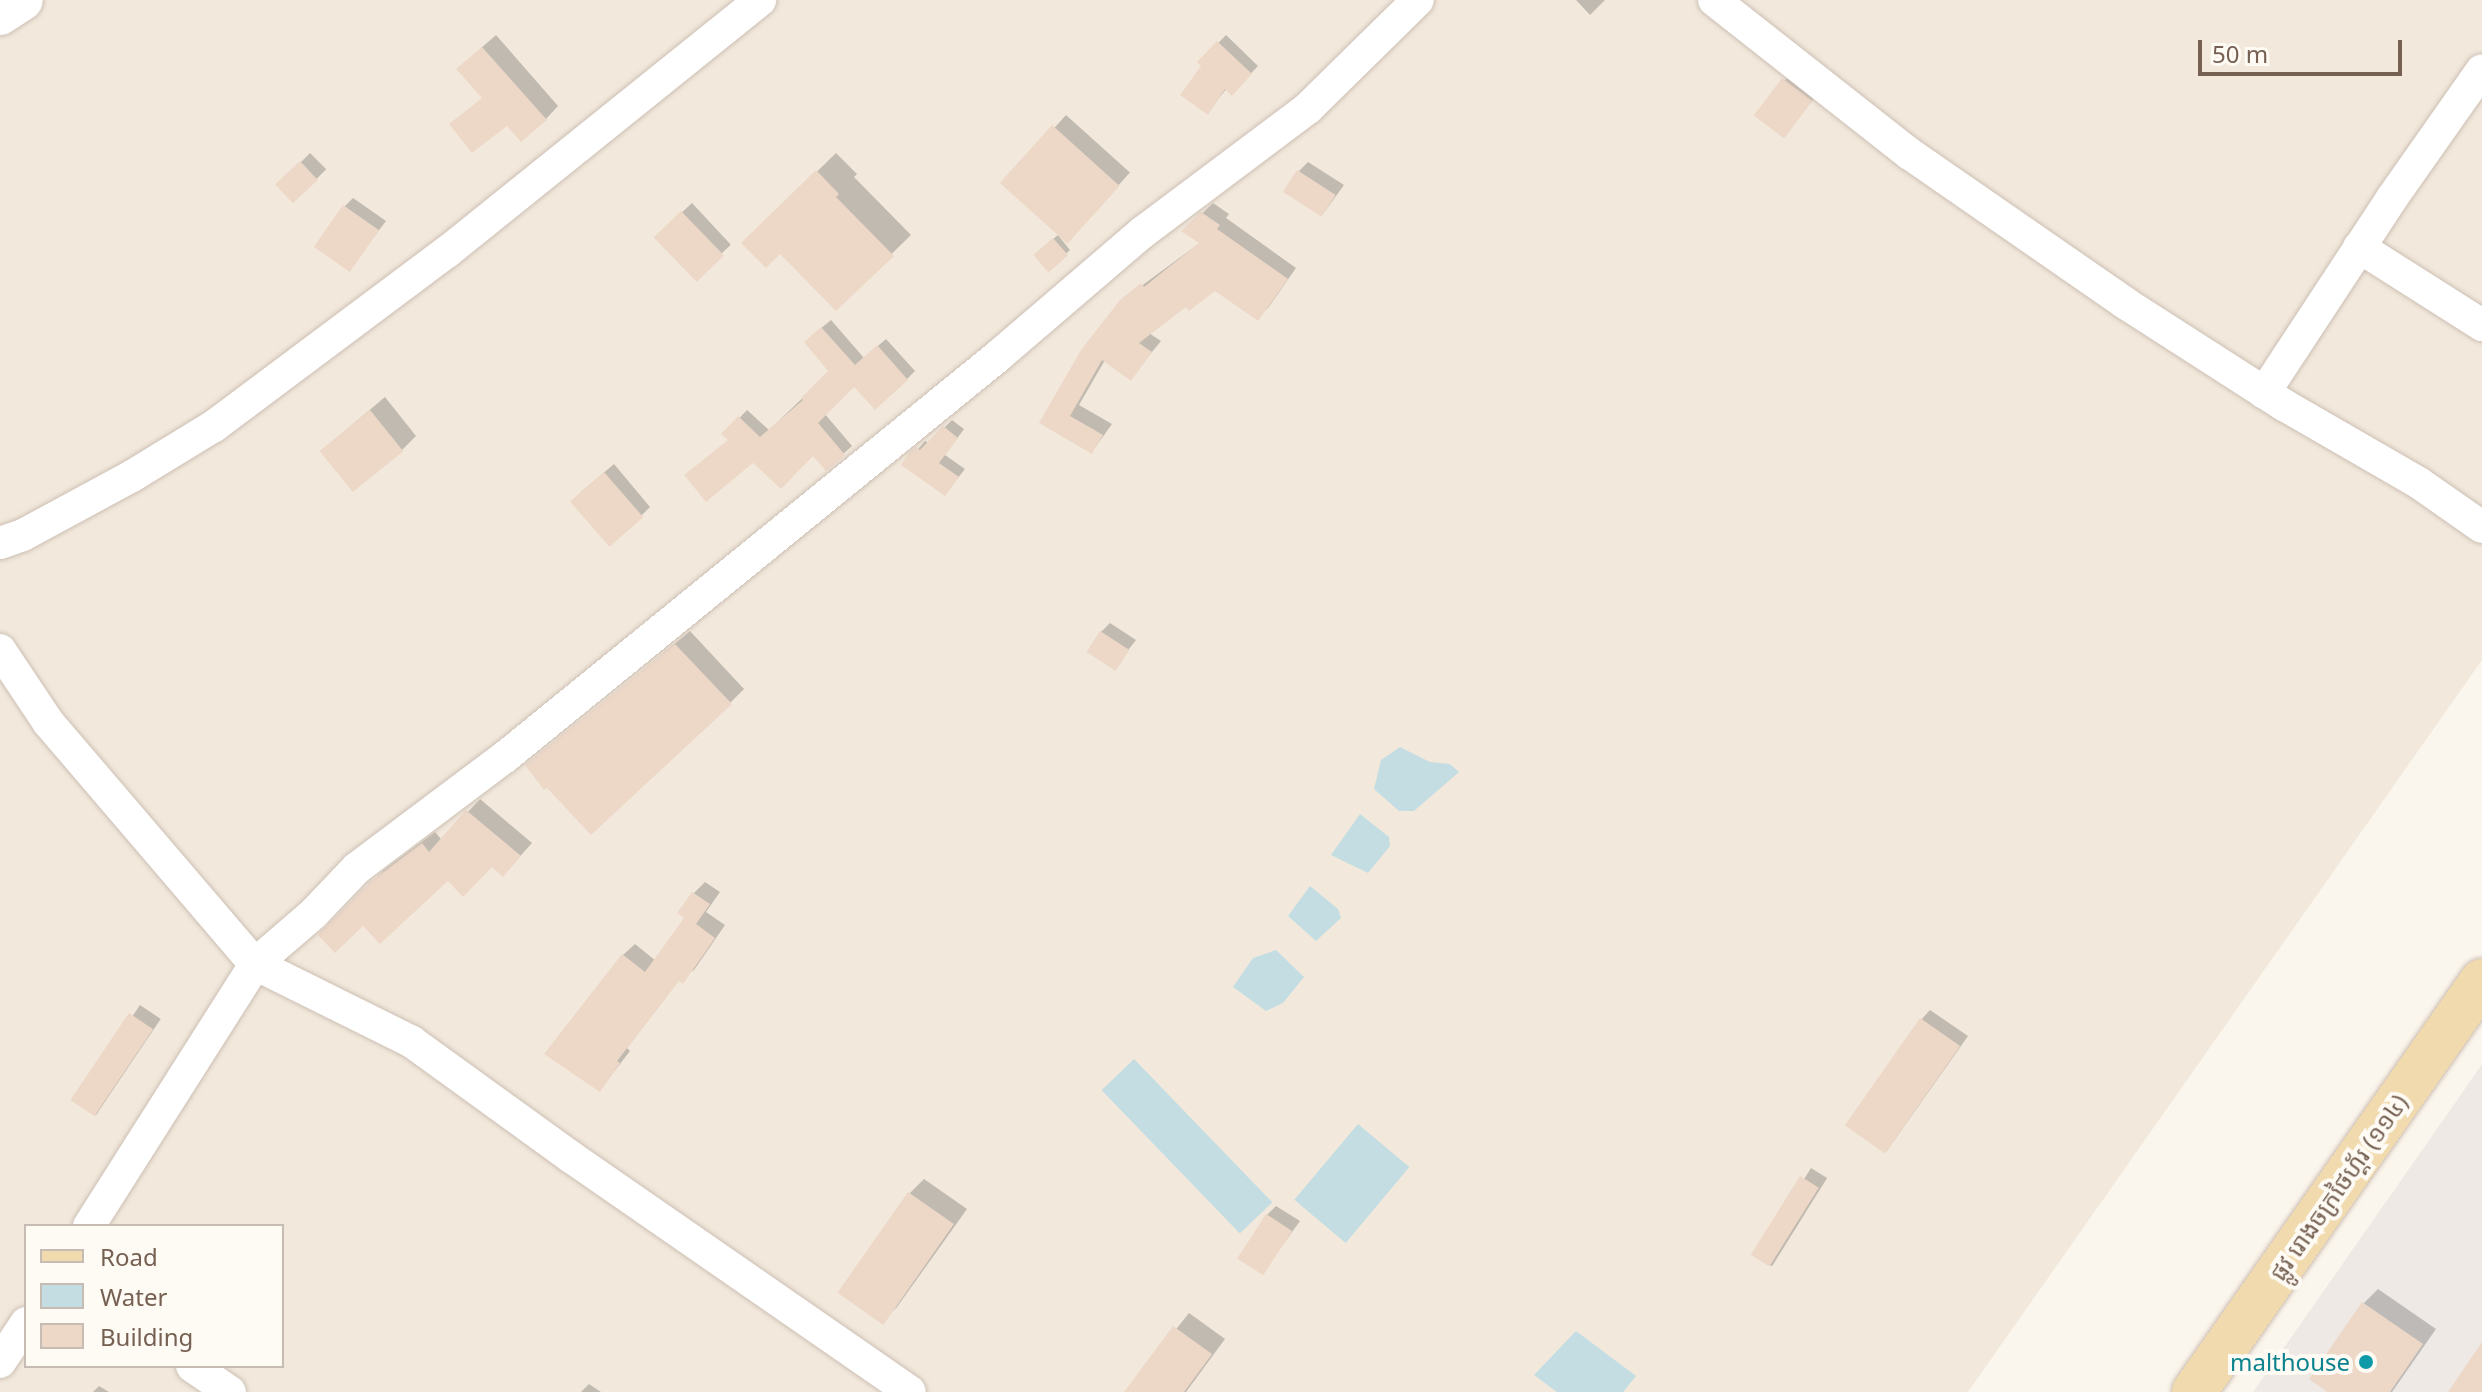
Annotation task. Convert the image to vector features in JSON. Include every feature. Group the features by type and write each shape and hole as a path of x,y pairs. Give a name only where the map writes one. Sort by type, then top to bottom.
{"main road":[{"name":"ផ្លូវ រោងចក្រថៃហ្គ័រ (១១៤)","path":"2194,1392 2482,981"}],"street":[{"path":"0,15 23,0"},
{"path":"0,543 23,535 132,476 214,426 447,252 760,0"},
{"path":"90,1224 255,964 314,913 357,868 505,757 997,357 1143,232 1308,108 1418,0"},
{"path":"1714,0 1910,154 2125,303 2264,393 2419,483 2482,527"},
{"path":"2264,393 2359,247 2482,70"},
{"path":"2359,247 2482,325"},
{"path":"0,650 48,722 255,964 412,1042 571,1157 910,1392"},
{"path":"0,1362 24,1326"},
{"path":"195,1368 230,1392"}],"shaded area":[{"path":"0,0 2482,0 2482,660 1968,1392 0,1392"},
{"path":"2482,1064 2482,1392 2253,1392 2439,1126"}],"water":[{"path":"1400,747 1430,762 1450,764 1459,772 1414,811 1399,811 1374,789 1381,760"},
{"path":"1360,814 1389,837 1390,846 1368,873 1331,855"},
{"path":"1310,886 1338,909 1341,918 1316,941 1288,916"},
{"path":"1276,950 1304,977 1283,1003 1266,1011 1233,987 1253,958"},
{"path":"1134,1059 1272,1202 1240,1233 1102,1090"},
{"path":"1358,1124 1409,1167 1346,1243 1294,1200"},
{"path":"1576,1331 1636,1376 1623,1392 1557,1392 1534,1375"}],"building":[{"path":"1217,41 1252,74 1232,96 1225,89 1208,115 1180,95 1201,66 1197,62"},
{"path":"482,47 547,120 521,142 507,126 472,153 449,124 482,98 456,69"},
{"path":"1782,78 1812,101 1784,138 1754,116"},
{"path":"1052,125 1120,186 1067,244 1000,183"},
{"path":"300,161 318,180 293,203 275,184"},
{"path":"816,170 839,194 836,197 894,256 836,311 780,254 766,268 741,243"},
{"path":"1297,170 1336,195 1321,217 1283,192"},
{"path":"343,205 379,230 350,272 314,247"},
{"path":"681,211 724,256 697,282 654,237"},
{"path":"1201,212 1220,225 1217,229 1288,279 1258,321 1215,291 1189,311 1186,307 1139,343 1152,352 1131,381 1102,360 1070,416 1103,435 1092,454 1039,423 1081,350 1120,300 1141,283 1144,287 1199,243 1181,231"},
{"path":"1053,238 1068,255 1048,272 1033,255"},
{"path":"821,327 855,365 877,345 908,380 875,410 854,387 818,423 845,455 826,471 813,456 781,489 753,463 706,502 684,475 728,440 721,434 738,416 760,437 803,400 801,398 828,371 804,342"},
{"path":"370,410 403,451 353,492 319,451"},
{"path":"943,426 958,438 939,463 959,477 945,496 901,465 909,453 916,447 920,450"},
{"path":"604,472 643,517 609,547 570,502"},
{"path":"1100,631 1129,650 1116,671 1086,652"},
{"path":"675,644 732,704 591,835 547,788 544,790 525,765"},
{"path":"466,810 521,856 503,877 492,867 463,897 448,881 380,944 363,926 335,953 318,935 370,882 422,843 429,852"},
{"path":"692,892 710,904 696,924 715,938 683,984 679,981 617,1061 620,1063 600,1092 544,1054 622,954 645,972 684,918 677,913"},
{"path":"129,1013 153,1029 94,1116 70,1100"},
{"path":"1920,1018 1960,1046 1885,1153 1845,1125"},
{"path":"1800,1176 1819,1188 1769,1267 1751,1255"},
{"path":"908,1192 954,1224 883,1325 837,1293"},
{"path":"1266,1214 1292,1231 1263,1275 1237,1258"},
{"name":"malthouse","path":"2362,1302 2423,1344 2390,1392 2327,1392 2309,1379"},
{"path":"1173,1326 1212,1354 1184,1392 1124,1392"},
{"path":"2482,1342 2482,1392 2448,1392"}],"place":[{"name":"malthouse","path":"2366,1362"}]}
